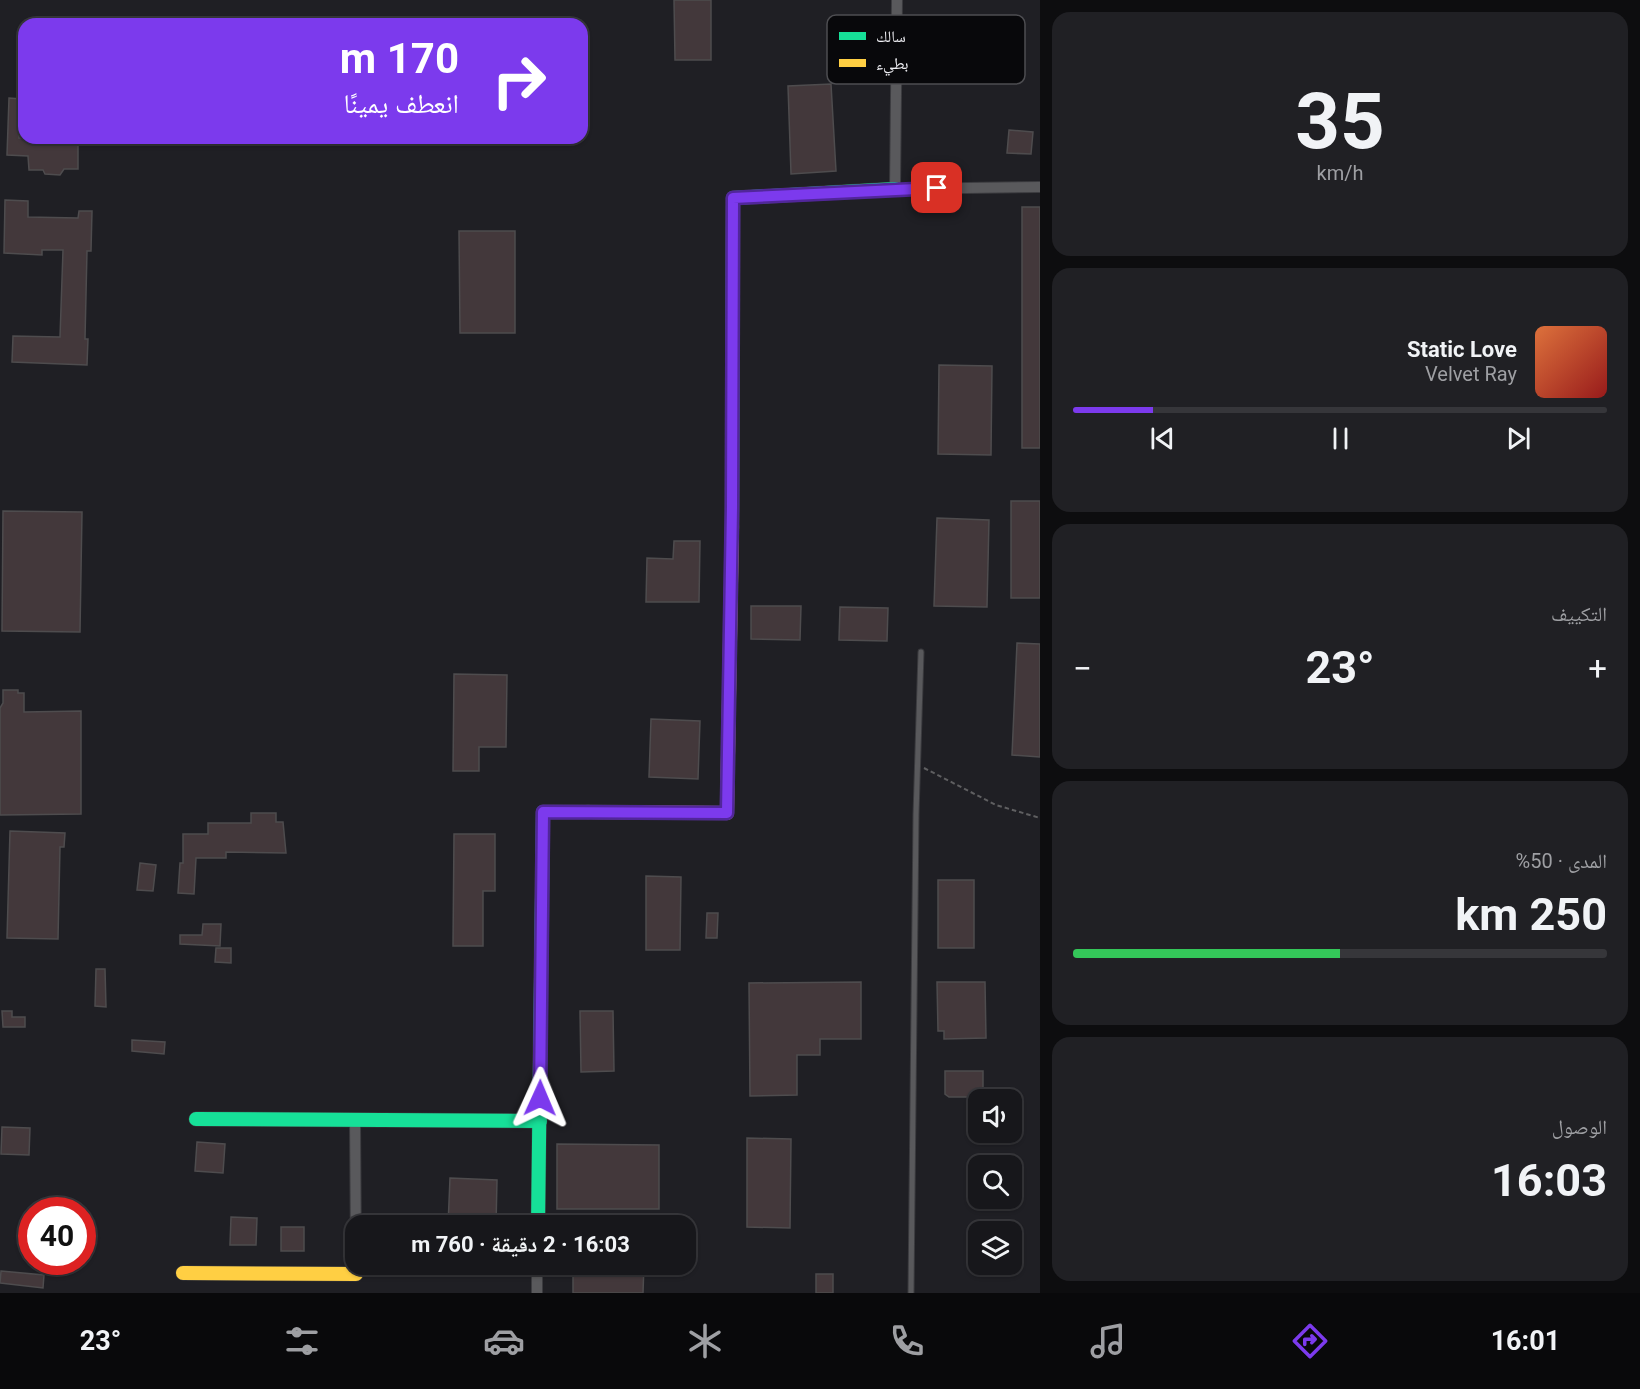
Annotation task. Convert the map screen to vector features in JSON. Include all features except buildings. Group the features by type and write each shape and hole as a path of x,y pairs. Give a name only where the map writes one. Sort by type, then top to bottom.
{"street":[{"path":"897,0 897,15"},
{"path":"895,189 896,84"},
{"path":"538,1215 543,812 727,813 732,495 733,198 895,189 1040,187"},
{"path":"195,1119 540,1121"},
{"path":"355,1120 356,1215"},
{"path":"183,1273 345,1274"},
{"path":"537,1275 537,1293"}],"lane":[{"path":"911,1293 917,765 921,652"}],"path":[{"path":"917,765 996,805 1040,818"}],"traffic: fast":[{"path":"732,527 733,198 895,189"},
{"path":"538,1215 543,812 588,812"},
{"path":"196,1119 540,1121"}],"traffic: slow":[{"path":"588,812 727,813 732,527"},
{"path":"183,1273 345,1274"}],"route":[{"path":"540,1098 543,812 727,813 732,507 733,198 937,188"}]}
